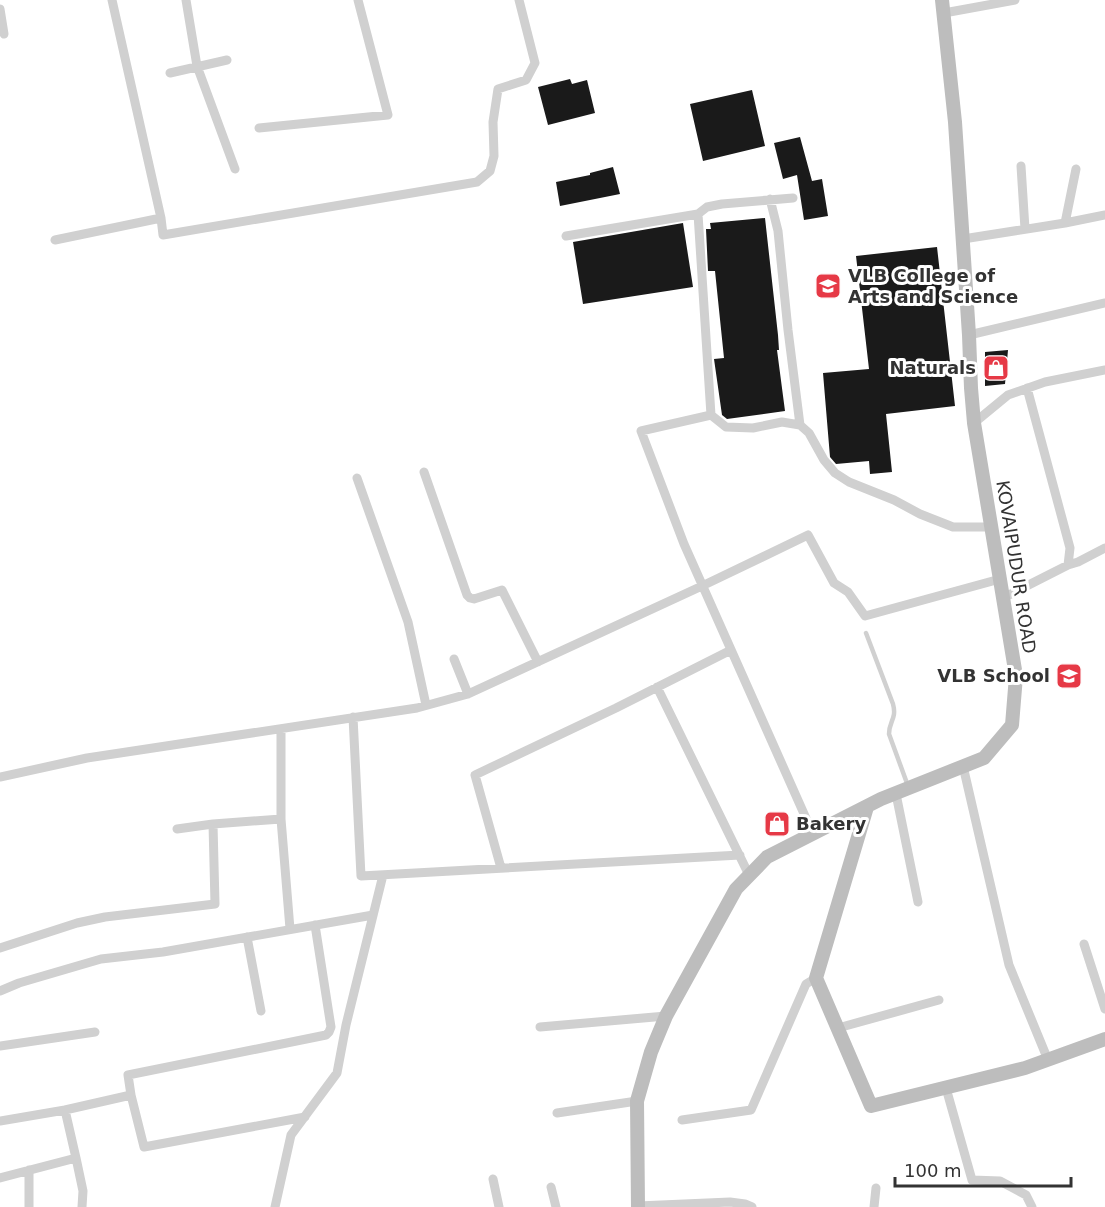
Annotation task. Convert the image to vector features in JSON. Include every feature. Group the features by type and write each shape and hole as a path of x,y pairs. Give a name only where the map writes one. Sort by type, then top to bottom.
{"main road":[{"name":"KOVAIPUDUR ROAD","path":"638,1206 637,1101 651,1052 666,1016 736,889 766,857 867,807 984,758 1012,725 1016,676 974,423 955,122 943,7"},
{"path":"867,807 816,978 871,1106 1025,1068 1105,1039"}],"street":[{"path":"112,0 163,235 477,182 490,171 494,156 494,122 498,89 526,80 535,63 519,0"},
{"path":"186,0 197,66 235,169"},
{"path":"259,129 388,115 358,0"},
{"path":"943,7 1015,0"},
{"path":"0,9 4,34"},
{"path":"170,73 227,60"},
{"path":"1021,166 1025,229"},
{"path":"1065,223 1076,169"},
{"path":"566,236 698,214 707,207 722,204 793,198"},
{"path":"770,200 778,231 800,425"},
{"path":"698,214 711,415 726,427 753,428 782,422 800,425 809,433 824,460 835,473 849,482 894,500 952,528 991,527"},
{"path":"963,239 1105,215"},
{"path":"55,240 161,218"},
{"path":"969,335 1105,303"},
{"path":"974,423 1008,395 1045,382 1105,370"},
{"path":"1027,388 1070,548 1068,565"},
{"path":"711,415 640,430 684,544 813,834"},
{"path":"424,472 467,595 474,599 502,590 538,662"},
{"path":"357,478 408,622 426,705"},
{"path":"0,777 87,758 426,705 468,694 808,535 834,584 848,592 865,616 1000,579"},
{"path":"1003,598 1105,548"},
{"path":"501,868 475,775 730,650"},
{"path":"454,659 468,694"},
{"path":"657,687 749,875"},
{"path":"353,717 361,876 740,855"},
{"path":"281,729 281,819 290,929"},
{"path":"963,766 1009,965 1048,1060"},
{"path":"903,791 918,902"},
{"path":"177,829 281,819"},
{"path":"0,948 96,919 215,904 213,824"},
{"path":"275,1207 291,1135 337,1074 346,1025 383,875"},
{"path":"0,991 101,959 163,952 373,915"},
{"path":"305,1117 144,1147 128,1075 326,1035 331,1027 315,925"},
{"path":"247,937 261,1011"},
{"path":"1084,944 1105,1010"},
{"path":"682,1120 751,1110 806,984 816,978"},
{"path":"837,1028 939,1000"},
{"path":"540,1027 666,1016"},
{"path":"0,1046 95,1032"},
{"path":"946,1088 972,1180 999,1181 1026,1195 1032,1207"},
{"path":"0,1121 65,1110 131,1095"},
{"path":"557,1113 637,1101"},
{"path":"65,1110 83,1191 82,1207"},
{"path":"0,1178 76,1158"},
{"path":"29,1170 29,1207"},
{"path":"493,1179 499,1207"},
{"path":"551,1186 555,1207"},
{"path":"874,1207 876,1188"},
{"path":"638,1206 730,1202 752,1207"}],"lane":[{"path":"866,633 893,704 895,716 889,734 903,791"}],"building":[{"path":"570,79 572,84 587,80 595,113 548,125 538,87"},
{"path":"752,90 765,146 703,161 690,104"},
{"path":"800,137 812,181 822,179 828,216 804,220 797,175 783,179 774,143"},
{"path":"613,167 620,194 560,206 556,182 590,175 590,173"},
{"path":"765,218 785,411 727,419 722,415 714,359 724,358 715,271 708,271 706,229 711,229 710,223"},
{"path":"683,223 693,287 583,304 573,242"},
{"path":"937,247 955,406 886,414 892,472 870,474 869,461 836,464 830,457 823,373 869,369 856,256"},
{"name":"Naturals","path":"1008,350 1005,384 985,386 985,352"}],"place":[{"name":"VLB College of Arts and Science","path":"828,286"},
{"name":"Naturals","path":"996,368"},
{"name":"VLB School","path":"1069,676"},
{"name":"Bakery","path":"777,824"}]}
